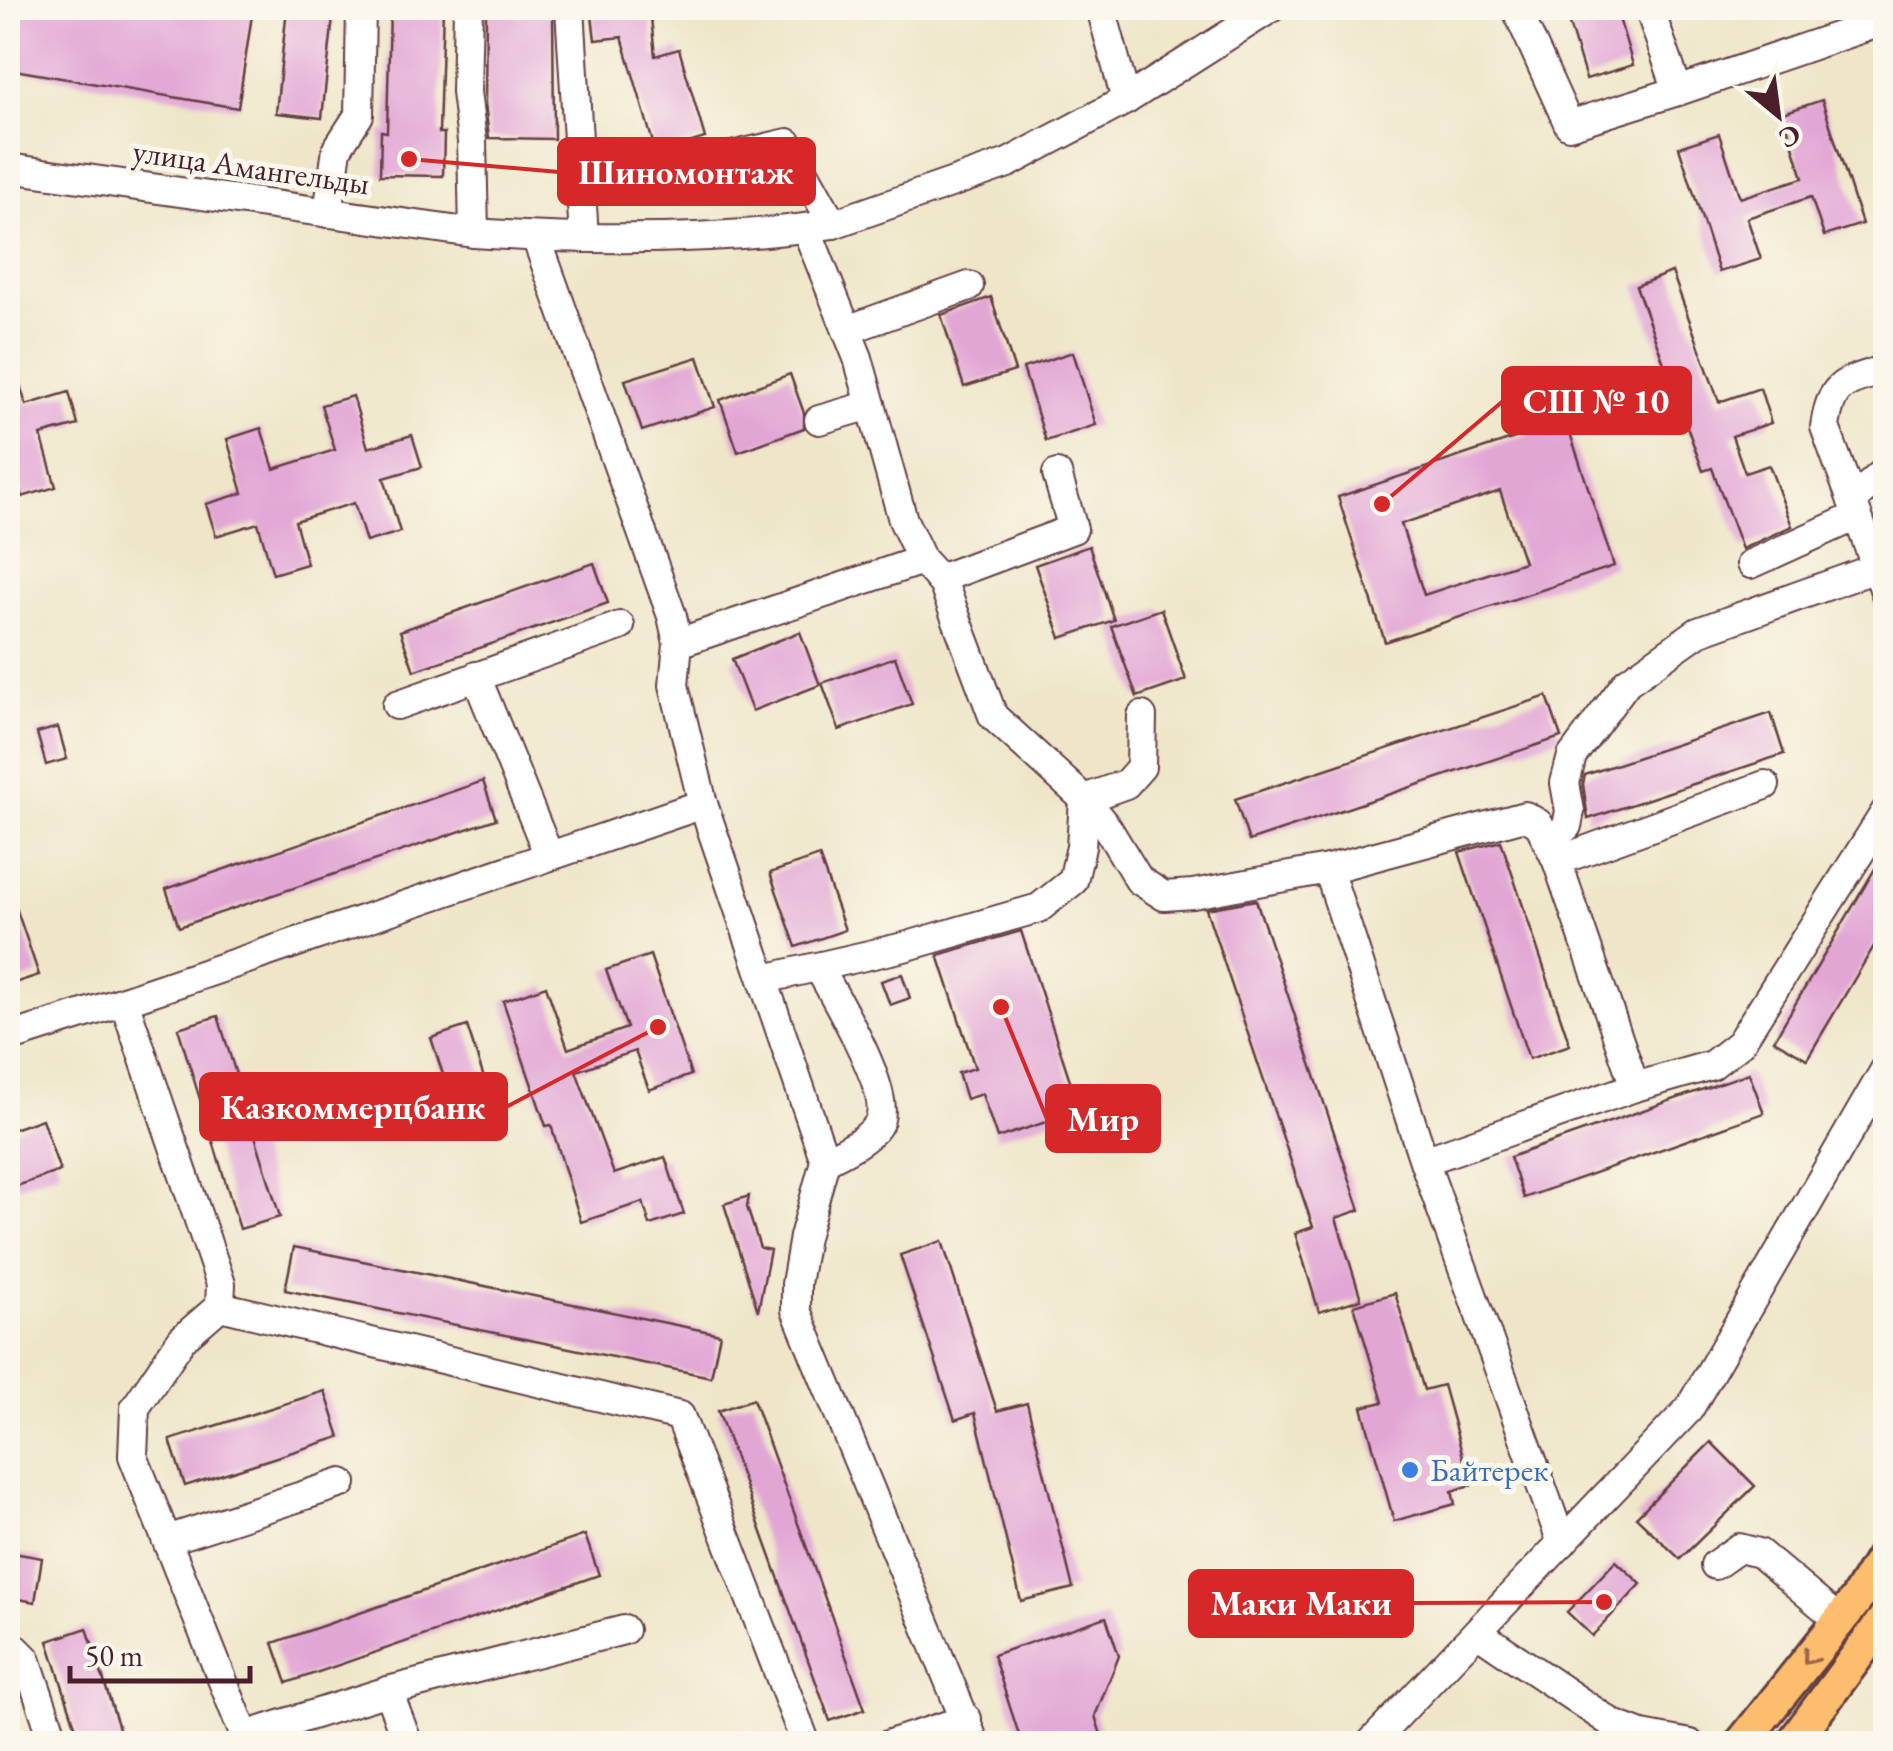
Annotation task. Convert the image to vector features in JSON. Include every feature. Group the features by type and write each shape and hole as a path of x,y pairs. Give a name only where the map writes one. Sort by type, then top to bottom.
{"main road":[{"path":"1741,1744 1856,1600 1886,1550"},
{"path":"1792,1744 1886,1617"}],"street":[{"path":"328,213 337,149 359,115 361,8"},
{"path":"468,8 466,92 472,141 474,233"},
{"path":"570,8 584,238"},
{"path":"1101,8 1126,100"},
{"name":"улица Амангельды","path":"8,168 474,233 584,238 738,236 820,226 1008,163 1126,100 1271,8"},
{"path":"1516,8 1569,125 1886,20"},
{"path":"1650,8 1678,91"},
{"path":"710,162 788,142 820,226 846,330 904,520 931,569 993,716 1084,799 1108,829 1139,880 1164,896 1192,894 1328,869 1525,816 1539,824 1553,852 1635,1087"},
{"path":"536,237 672,616 678,643 674,685 704,804 825,1161 804,1237 796,1310 971,1731 890,1744"},
{"path":"846,330 970,286"},
{"path":"1553,852 1567,826 1570,810 1565,783 1572,756 1628,682 1698,632 1881,581 1825,428 1829,400 1843,383 1886,368"},
{"path":"819,420 871,405"},
{"path":"1752,564 1854,508 1886,470"},
{"path":"678,643 1072,529 1057,474"},
{"path":"397,704 620,626"},
{"path":"476,676 549,856"},
{"path":"1084,799 1126,784 1141,767 1142,716"},
{"path":"1553,852 1765,785"},
{"path":"764,978 819,968 1038,908 1073,880 1081,847 1084,799"},
{"path":"8,1038 704,804"},
{"path":"1424,1161 1635,1087 1712,1065 1740,1043 1886,811"},
{"path":"1328,869 1424,1161 1562,1543"},
{"path":"819,968 878,1088 882,1112 877,1126 825,1161"},
{"path":"124,1001 222,1284 220,1306 182,1339 135,1408 132,1456 246,1740 388,1691 624,1630"},
{"path":"1370,1744 1689,1409 1882,1082"},
{"path":"220,1306 680,1416 806,1744"},
{"path":"166,1540 342,1483"},
{"path":"1714,1564 1739,1548 1759,1552 1839,1620"},
{"path":"1478,1632 1613,1724 1690,1744"},
{"path":"8,1641 26,1659 55,1744"},
{"path":"388,1691 408,1744"}],"building":[{"path":"8,8 253,8 238,108 8,69"},
{"path":"287,8 334,8 322,118 276,113"},
{"path":"390,8 443,8 439,133 444,133 443,176 380,175 381,131 387,132"},
{"path":"486,8 553,8 554,139 489,138 485,103"},
{"path":"591,8 650,8 655,56 679,49 705,138 656,153 622,37 595,40"},
{"path":"1564,8 1616,8 1633,65 1586,79"},
{"path":"1822,100 1862,224 1824,236 1811,197 1747,218 1761,259 1719,272 1679,147 1719,134 1740,198 1803,178 1783,113"},
{"path":"1672,272 1719,402 1760,388 1771,423 1732,436 1745,473 1769,465 1792,526 1742,549 1712,468 1703,471 1636,286"},
{"path":"991,297 1015,371 964,387 941,315"},
{"path":"1073,352 1096,425 1046,441 1023,368"},
{"path":"698,357 715,407 642,431 625,380"},
{"path":"13,360 26,405 69,392 78,425 41,435 56,487 22,497 8,445 8,361"},
{"path":"790,374 804,413 804,428 738,452 720,400"},
{"path":"353,396 368,448 412,435 422,467 384,478 400,532 366,542 354,503 295,521 307,564 273,574 258,523 216,536 206,504 243,493 227,439 261,428 274,469 335,450 321,405"},
{"path":"1566,421 1614,566 1385,642 1338,497","holes":["1500,491 1524,562 1424,595 1401,524"]},
{"path":"1089,546 1114,620 1061,638 1035,565"},
{"path":"594,563 608,603 414,671 400,631"},
{"path":"1161,609 1186,680 1137,697 1111,626"},
{"path":"800,632 820,685 752,711 732,659"},
{"path":"895,657 912,704 839,730 822,683"},
{"path":"1547,696 1561,737 1249,841 1235,799"},
{"path":"1771,713 1784,754 1588,819 1585,775"},
{"path":"58,727 67,759 46,765 37,733"},
{"path":"483,781 496,819 179,927 166,889"},
{"path":"1501,841 1570,1045 1529,1059 1459,852"},
{"path":"1886,850 1886,926 1807,1059 1774,1040"},
{"path":"819,856 845,930 796,947 770,873"},
{"path":"8,893 39,975 8,985"},
{"path":"1256,900 1360,1210 1336,1218 1361,1299 1319,1312 1295,1233 1313,1227 1206,909"},
{"path":"1021,931 1080,1111 997,1138 982,1094 966,1099 958,1073 975,1068 938,955"},
{"path":"650,955 691,1075 649,1090 635,1051 576,1071 614,1174 665,1157 684,1214 650,1225 643,1202 581,1222 551,1125 546,1126 503,1001 546,986 568,1049 627,1028 606,970"},
{"path":"902,974 910,998 890,1005 881,981"},
{"path":"218,1016 280,1217 240,1229 178,1028"},
{"path":"467,1026 499,1124 463,1135 431,1038"},
{"path":"1749,1073 1764,1113 1524,1198 1510,1157"},
{"path":"42,1119 60,1171 8,1189 8,1131"},
{"path":"749,1196 747,1207 760,1248 770,1250 758,1311 724,1204"},
{"path":"942,1241 997,1411 1027,1403 1073,1588 1021,1601 975,1413 955,1420 900,1255"},
{"path":"294,1247 720,1334 711,1377 285,1290"},
{"path":"1395,1293 1424,1390 1443,1385 1471,1485 1452,1491 1455,1504 1394,1521 1362,1407 1383,1402 1354,1305"},
{"path":"325,1391 340,1437 185,1486 170,1440"},
{"path":"753,1399 865,1709 830,1721 718,1411"},
{"path":"1711,1442 1755,1486 1680,1559 1636,1517"},
{"path":"585,1535 599,1575 287,1683 273,1643"},
{"path":"8,1552 42,1558 35,1602 8,1597"},
{"path":"1616,1561 1641,1584 1592,1636 1567,1612"},
{"path":"1106,1617 1119,1656 1095,1716 1104,1744 1022,1744 993,1655"},
{"path":"87,1628 124,1744 81,1744 48,1641"}],"place":[{"name":"Шиномонтаж","path":"409,159"},
{"name":"СШ № 10","path":"1382,504"},
{"name":"Мир","path":"1001,1007"},
{"name":"Казкоммерцбанк","path":"658,1027"},
{"name":"Байтерек","path":"1410,1470"},
{"name":"Маки Маки","path":"1604,1602"}]}
